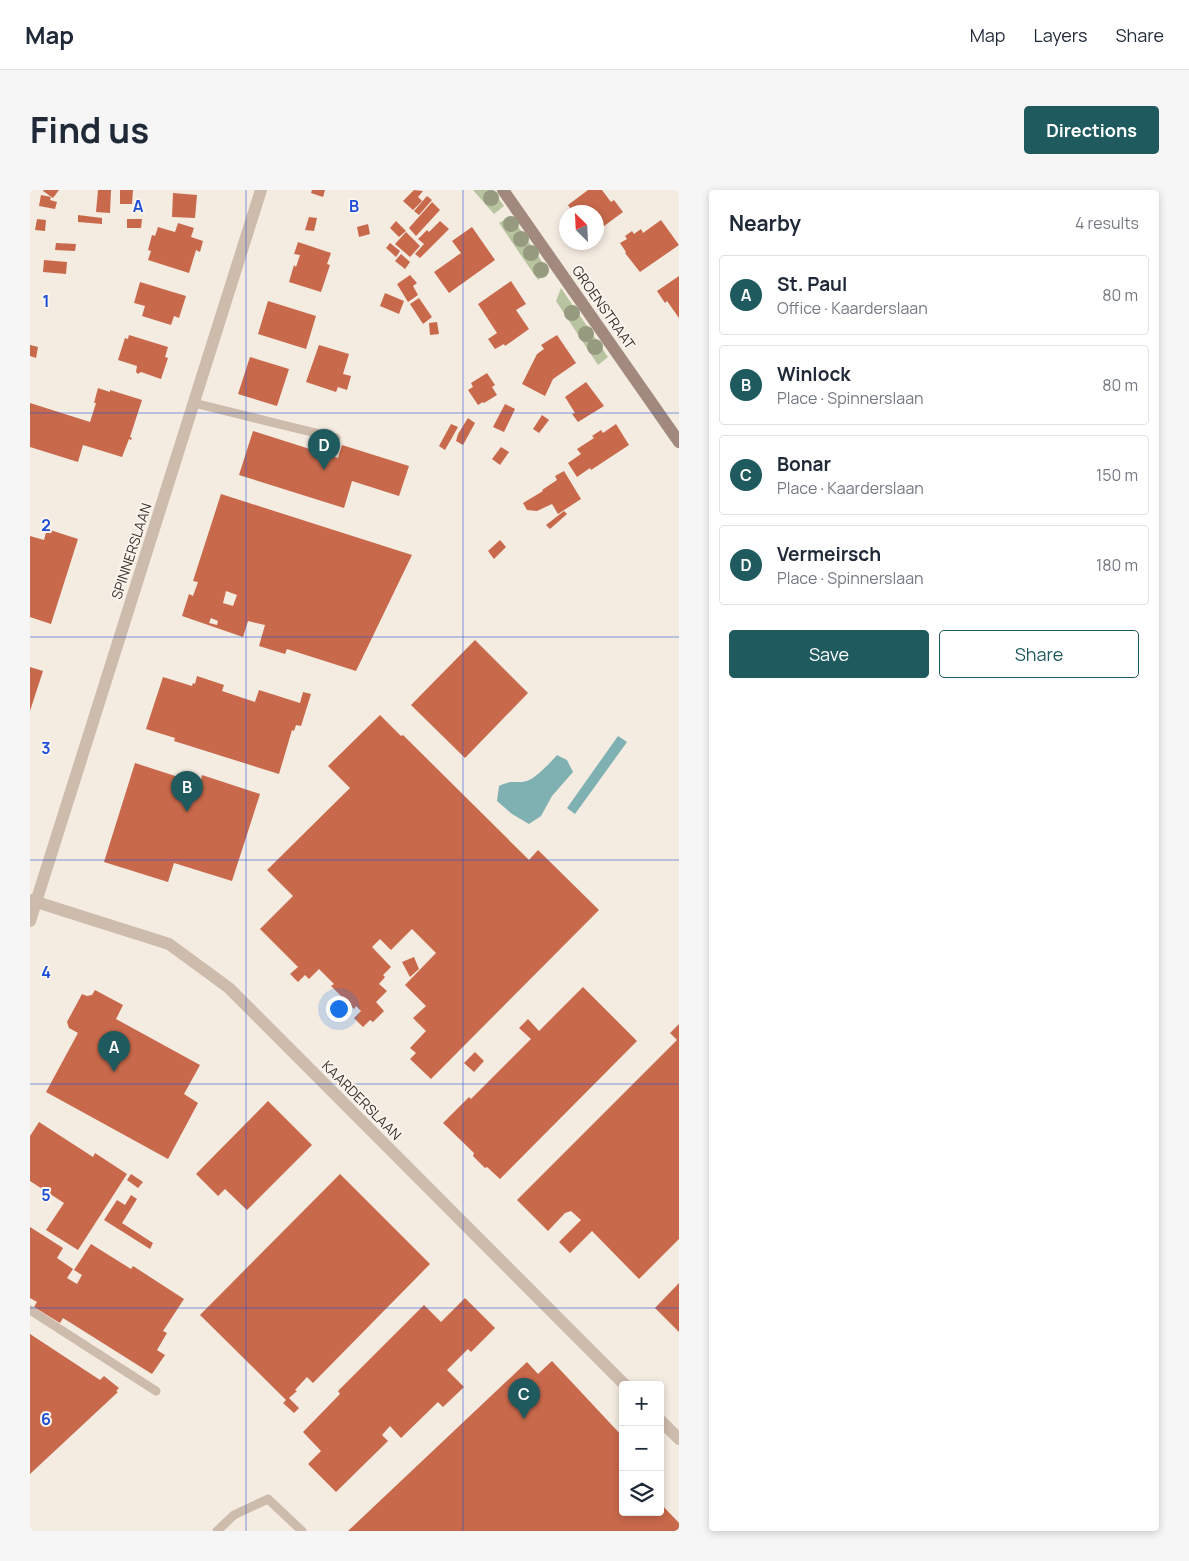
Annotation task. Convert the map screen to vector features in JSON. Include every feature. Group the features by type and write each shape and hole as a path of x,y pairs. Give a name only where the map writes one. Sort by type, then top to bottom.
{"street":[{"name":"SPINNERSLAAN","path":"30,921 33,901 261,190"},
{"name":"GROENSTRAAT","path":"503,190 679,442"},
{"name":"KAARDERSLAAN","path":"33,901 169,944 229,988 621,1381"},
{"path":"664,1424 679,1439"}],"lane":[{"path":"194,403 336,438"},
{"path":"30,1310 156,1391"},
{"path":"217,1531 234,1514 268,1499 302,1531"}],"green space":[{"path":"473,190 492,190 504,206 494,214"},
{"path":"511,216 549,272 538,280 499,223"},
{"path":"561,288 608,357 598,365 556,301"}],"water":[{"path":"618,736 627,742 575,814 567,808"},
{"path":"557,755 567,760 573,772 552,796 541,816 529,824 512,814 497,801 499,786 527,781 535,777"}],"building":[{"path":"44,190 59,190 53,198"},
{"path":"98,190 111,190 110,213 96,212"},
{"path":"120,190 133,190 132,204 120,204"},
{"path":"312,190 325,190 323,197 311,193"},
{"path":"414,190 423,191 418,197 422,201 413,210 403,201"},
{"path":"588,190 602,190 611,202 614,200 623,212 604,226 604,205 568,205"},
{"path":"173,193 197,195 195,218 172,217"},
{"path":"41,195 51,197 50,200 57,202 55,209 39,206"},
{"path":"427,196 432,200 419,215 414,211"},
{"path":"432,202 440,210 416,236 409,228"},
{"path":"78,215 102,218 102,224 78,222"},
{"path":"309,217 317,218 314,231 305,230"},
{"path":"37,219 46,220 45,231 35,230"},
{"path":"127,219 142,219 141,228 127,228"},
{"path":"661,220 679,245 640,272 625,253 620,243 627,239 625,236 632,231 634,234 641,229 643,233"},
{"path":"396,221 406,231 399,237 390,228"},
{"path":"440,221 449,229 420,258 415,254 424,244 418,239 427,230 429,232"},
{"path":"178,223 194,228 191,237 203,241 200,252 196,250 189,273 148,260 151,251 148,250 152,235 155,236 158,227 175,232"},
{"path":"368,224 370,234 359,237 357,227"},
{"path":"472,227 495,260 449,293 434,272 461,253 452,241"},
{"path":"406,232 420,246 410,257 395,244"},
{"path":"298,242 331,253 327,264 330,265 321,292 289,282 294,265 296,267 300,255 294,254"},
{"path":"56,243 76,244 75,251 55,250"},
{"path":"390,243 400,251 396,257 386,248"},
{"path":"401,254 410,262 405,269 395,261"},
{"path":"44,260 67,262 66,274 43,272"},
{"path":"410,275 417,283 413,286 418,295 408,302 397,284"},
{"path":"679,276 679,318 657,291"},
{"path":"511,281 526,304 516,310 529,329 505,346 504,344 495,349 488,339 497,333 478,304"},
{"path":"140,282 186,296 179,318 174,316 171,325 142,316 145,306 134,303"},
{"path":"385,293 404,301 399,314 380,306"},
{"path":"419,298 432,317 423,324 410,304"},
{"path":"268,301 316,316 306,349 258,334"},
{"path":"437,322 439,334 430,335 429,323"},
{"path":"129,335 168,347 165,357 168,358 161,379 141,372 138,374 136,372 137,366 118,360 125,338 128,339"},
{"path":"557,335 576,363 553,379 545,396 522,384 537,354 544,349 541,345"},
{"path":"30,345 38,347 36,358 30,356"},
{"path":"319,345 349,354 343,374 351,376 347,390 338,387 336,392 306,382"},
{"path":"250,357 289,369 277,406 238,394"},
{"path":"487,373 495,385 492,387 497,395 478,405 468,390 473,387 471,383"},
{"path":"586,382 604,406 578,422 572,414 575,413 565,397"},
{"path":"98,388 142,400 130,437 132,438 131,440 129,439 122,457 83,445 78,462 30,447 30,403 90,422"},
{"path":"505,404 515,409 504,432 493,427"},
{"path":"542,415 549,420 539,433 533,429"},
{"path":"468,418 475,423 463,445 456,441"},
{"path":"451,424 458,427 445,450 439,446"},
{"path":"616,424 629,445 577,477 568,463 581,454 577,449 594,438 592,436 601,430 603,433"},
{"path":"253,431 338,458 342,445 409,466 399,496 352,481 344,508 239,475"},
{"path":"501,447 509,452 500,465 492,459"},
{"path":"564,471 581,499 558,514 552,504 537,511 527,510 523,503 543,491 557,480 555,476"},
{"path":"221,494 412,555 356,671 287,649 285,654 259,646 265,625 248,621 243,637 182,616 189,594 193,596 198,582 193,581","holes":["226,591 237,595 233,606 223,603","211,618 218,621 217,625 209,623"]},
{"path":"564,511 567,514 550,529 546,525"},
{"path":"47,529 78,539 51,624 30,617 30,536 44,540"},
{"path":"500,540 506,547 494,559 488,551"},
{"path":"475,640 528,693 465,758 411,705"},
{"path":"30,667 43,671 30,711"},
{"path":"197,676 224,685 222,691 255,702 259,690 300,703 303,692 311,694 301,726 296,725 294,731 292,730 279,774 174,741 175,738 146,729 163,677 192,686 193,683 195,684"},
{"path":"380,715 401,736 403,735 529,860 538,850 599,910 431,1079 410,1059 416,1053 410,1048 426,1031 413,1018 426,1006 405,985 436,953 412,929 391,950 380,939 372,947 391,967 383,975 385,977 379,984 387,991 376,1002 384,1011 373,1022 370,1020 363,1027 354,1018 361,1011 356,1006 354,1009 331,986 334,984 319,969 309,979 305,975 298,982 290,974 298,967 260,929 293,896 267,870 350,788 328,766"},
{"path":"135,763 200,784 202,775 260,794 232,881 174,863 168,882 104,862"},
{"path":"414,957 419,969 410,977 402,962"},
{"path":"583,987 637,1041 500,1179 487,1167 485,1168 473,1156 474,1153 443,1123 469,1097 471,1099 531,1039 519,1028 528,1019 539,1031"},
{"path":"95,990 123,1005 116,1019 200,1065 184,1094 198,1103 168,1159 46,1092 78,1033 69,1028 67,1022 82,994 92,995"},
{"path":"679,1024 679,1239 639,1279 592,1231 570,1253 559,1242 581,1220 571,1211 565,1213 548,1231 517,1200 677,1040 670,1033"},
{"path":"475,1052 484,1061 474,1072 464,1063"},
{"path":"268,1101 312,1145 247,1210 225,1189 218,1196 196,1174"},
{"path":"39,1122 93,1157 95,1153 127,1174 78,1250 46,1230 64,1203 30,1181 30,1136"},
{"path":"131,1174 143,1182 138,1188 127,1180"},
{"path":"340,1174 430,1264 313,1383 307,1377 295,1390 297,1391 289,1398 299,1408 294,1413 283,1403 286,1400 200,1315"},
{"path":"131,1195 137,1199 122,1223 153,1243 150,1249 104,1220 117,1200 125,1205"},
{"path":"30,1227 63,1248 57,1258 73,1269 67,1278 77,1284 82,1275 74,1270 91,1244 131,1269 133,1266 184,1299 163,1331 167,1333 157,1350 165,1355 152,1374 63,1318 60,1323 34,1307 37,1302 30,1298"},
{"path":"679,1283 679,1332 655,1308"},
{"path":"465,1298 495,1328 471,1352 468,1349 447,1370 464,1387 443,1407 438,1402 401,1438 390,1426 382,1435 388,1441 336,1492 308,1464 321,1451 303,1432 340,1394 338,1391 424,1305 441,1322"},
{"path":"30,1334 100,1380 104,1376 119,1388 116,1391 118,1392 30,1474"},
{"path":"552,1361 619,1433 619,1516 664,1516 664,1507 679,1523 679,1531 348,1531 527,1362 538,1374"}],"place":[{"name":"Vermeirsch","path":"324,470"},
{"name":"Winlock","path":"187,812"},
{"name":"St. Paul","path":"114,1072"},
{"name":"Bonar","path":"524,1419"}]}
